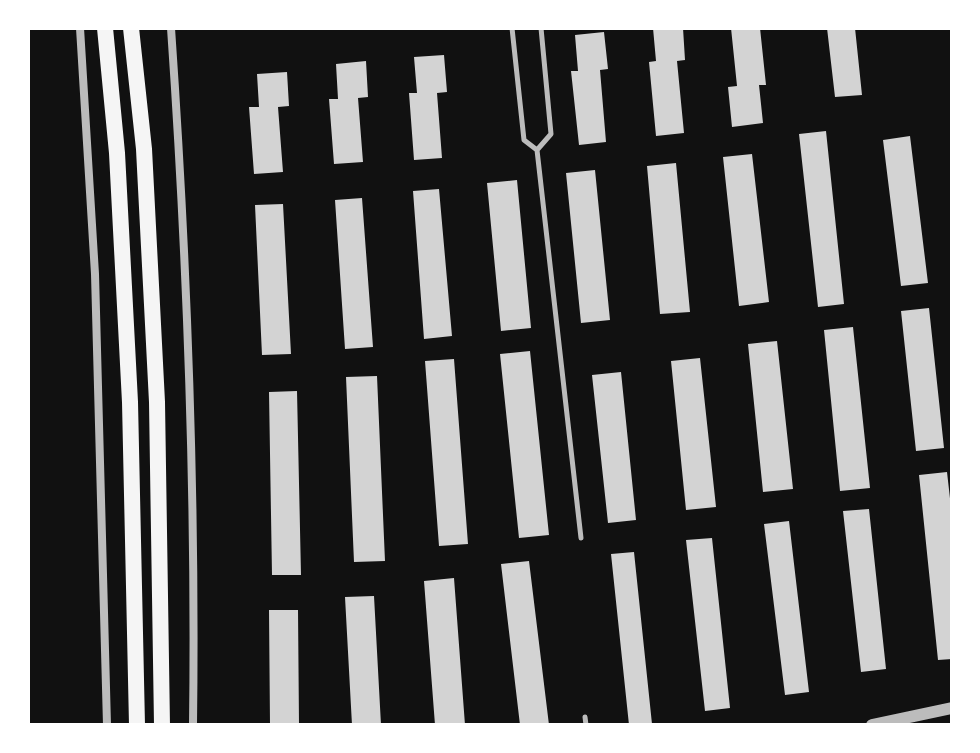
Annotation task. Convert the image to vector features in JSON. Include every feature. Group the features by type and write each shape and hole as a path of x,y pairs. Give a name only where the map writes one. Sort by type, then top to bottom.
{"main road":[{"path":"105,28 117,153 130,402 137,725"},
{"path":"131,28 144,149 157,402 162,725"}],"street":[{"path":"80,28 95,274 107,725"},
{"path":"171,28 191,406 193,725"},
{"path":"872,725 952,708"}],"lane":[{"path":"512,28 524,140 537,150 581,538"},
{"path":"537,150 551,134 541,28"},
{"path":"585,717 586,725"}],"building":[{"path":"653,28 683,28 685,60 677,61 684,133 656,136 649,62 656,61"},
{"path":"731,28 760,28 766,85 759,85 763,123 732,127 728,87 737,86"},
{"path":"827,28 855,28 862,95 835,97"},
{"path":"604,32 608,69 600,70 606,142 579,145 571,71 578,71 575,35"},
{"path":"444,55 447,92 437,93 442,158 414,160 409,93 417,93 414,57"},
{"path":"366,61 368,97 358,98 363,162 334,164 329,99 338,99 336,64"},
{"path":"287,72 289,106 278,107 283,172 254,174 249,107 259,107 257,74"},
{"path":"826,131 844,304 818,307 799,134"},
{"path":"910,136 928,283 901,286 883,140"},
{"path":"752,154 769,302 739,306 723,157"},
{"path":"676,163 690,312 660,314 647,166"},
{"path":"595,170 610,320 581,323 566,173"},
{"path":"517,180 531,328 501,331 487,183"},
{"path":"439,189 452,336 424,339 413,191"},
{"path":"362,198 373,347 345,349 335,200"},
{"path":"283,204 291,354 262,355 255,205"},
{"path":"929,308 944,448 916,451 901,311"},
{"path":"853,327 870,488 840,491 824,330"},
{"path":"777,341 793,489 763,492 748,344"},
{"path":"530,351 549,535 519,538 500,354"},
{"path":"700,358 716,507 686,510 671,361"},
{"path":"454,359 468,544 439,546 425,361"},
{"path":"621,372 636,520 608,523 592,375"},
{"path":"377,376 385,561 354,562 346,377"},
{"path":"297,391 301,575 272,575 269,392"},
{"path":"947,472 952,516 952,659 938,660 919,475"},
{"path":"869,509 886,669 861,672 843,511"},
{"path":"789,521 809,692 785,695 764,524"},
{"path":"712,538 730,708 705,711 686,540"},
{"path":"634,552 652,724 644,725 629,725 611,554"},
{"path":"529,561 549,725 520,725 501,564"},
{"path":"454,578 465,725 435,725 424,581"},
{"path":"374,596 381,725 352,725 345,597"},
{"path":"269,610 298,610 299,725 270,725"}]}
